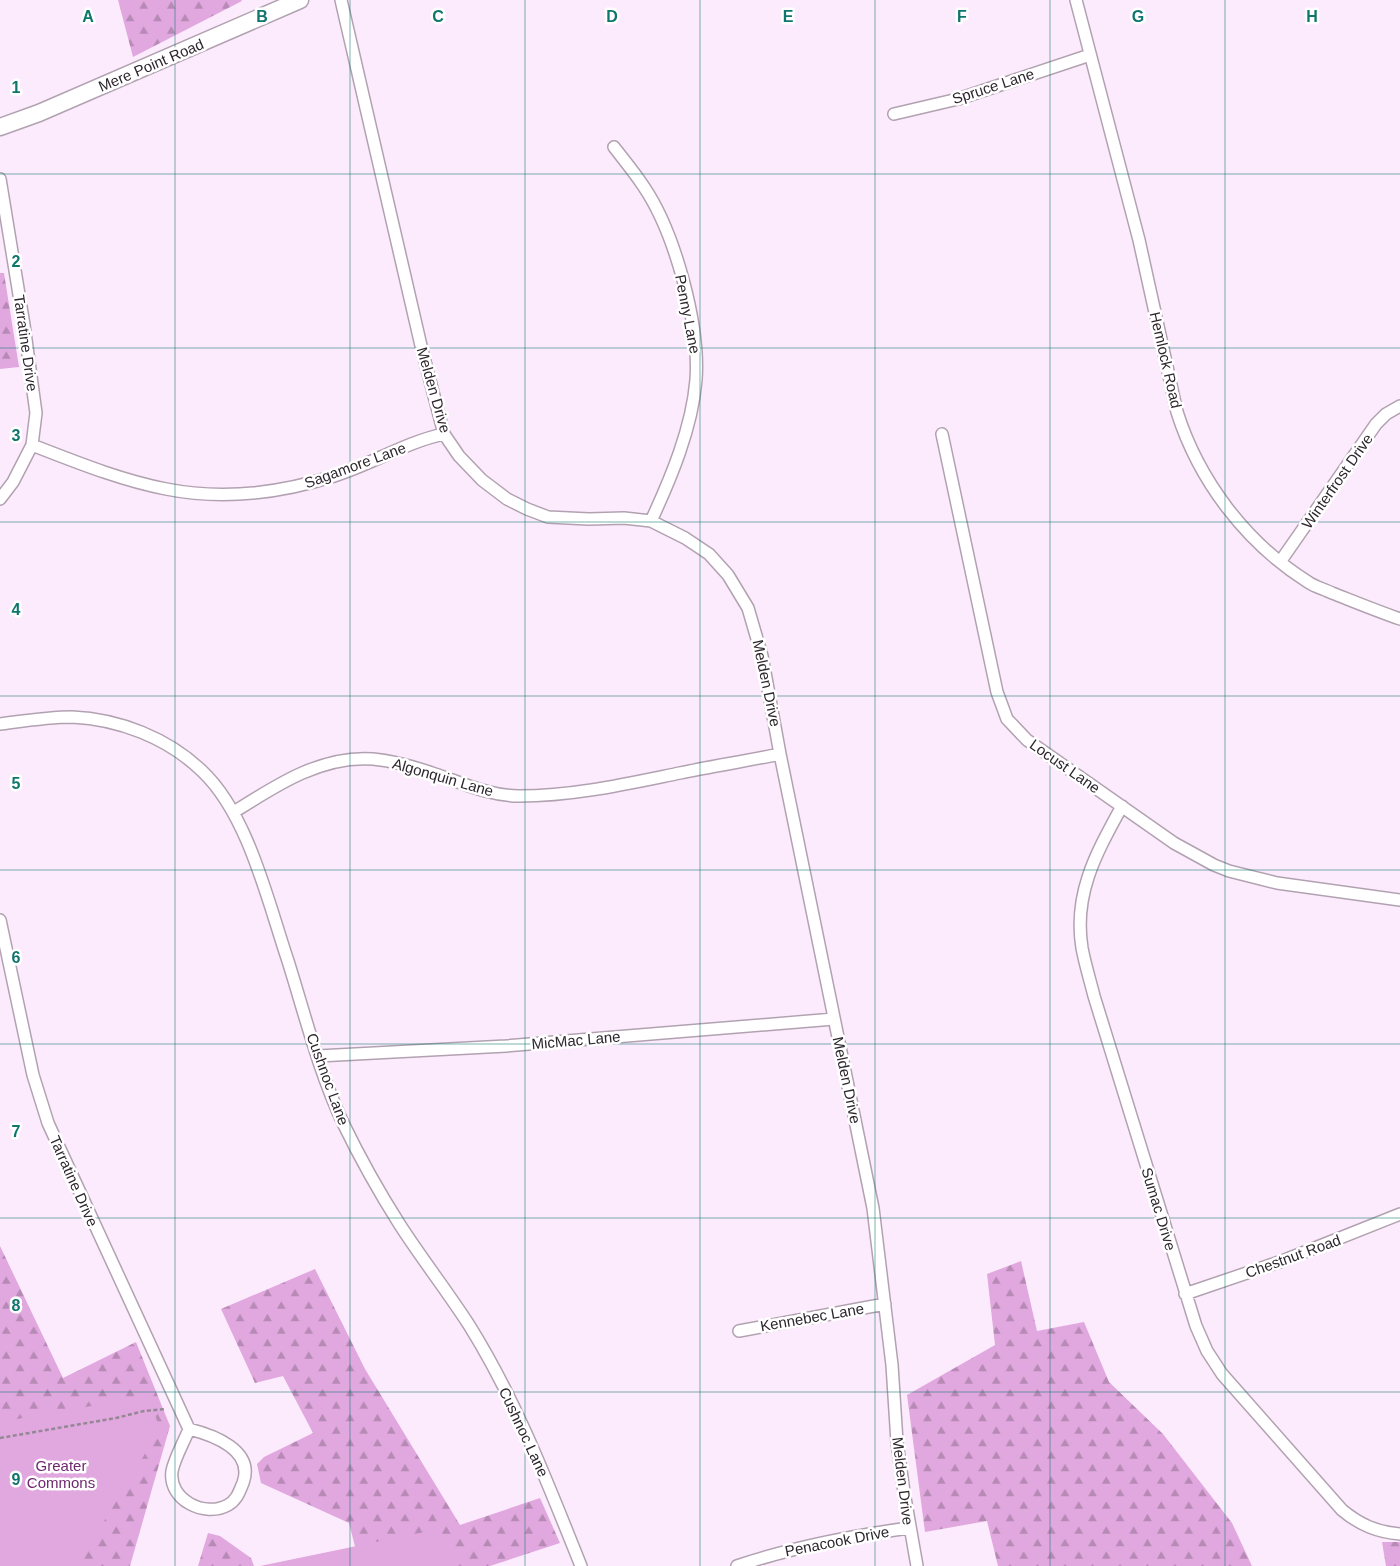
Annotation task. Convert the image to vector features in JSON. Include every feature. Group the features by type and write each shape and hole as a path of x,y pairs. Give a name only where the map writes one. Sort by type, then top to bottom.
{"street":[{"name":"Mere Point Road","path":"0,127 39,113 300,0"},
{"name":"Melden Drive","path":"341,0 422,350 444,434 459,456 482,480 507,499 527,509 548,517 624,518 651,521 685,538 708,554 736,585 748,608 756,632 777,730 780,754 873,1208 892,1365 897,1442 909,1528 917,1566"},
{"name":"Hemlock Road","path":"1076,0 1126,188 1177,412 1185,437 1197,462 1226,507 1245,529 1280,562 1309,583 1400,620"},
{"name":"Spruce Lane","path":"894,114 958,99 1090,55"},
{"name":"Penny Lane","path":"614,147 644,187 668,232 694,331 696,381 692,406 670,480 651,521"},
{"name":"Tarratine Drive","path":"0,179 24,325 36,413 32,445 13,482 0,499"},
{"name":"Winterfrost Drive","path":"1280,562 1376,424 1386,414 1400,406"},
{"name":"Sagamore Lane","path":"32,445 102,472 158,488 201,494 236,494 306,485 362,466 430,437 444,434"},
{"name":"Locust Lane","path":"942,434 996,692 1007,719 1027,740 1174,842 1214,865 1229,871 1277,883 1400,900"},
{"name":"Cushnoc Lane","path":"0,724 71,717 106,721 138,731 167,745 193,762 214,782 234,812 261,878 318,1056 342,1122 400,1225 469,1325 489,1360 540,1466 581,1566"},
{"name":"Algonquin Lane","path":"234,812 289,780 319,766 353,759 371,759 406,765 468,786 516,796 583,792 780,754"},
{"name":"Sumac Drive","path":"1122,806 1089,870 1082,896 1080,922 1082,947 1094,996 1196,1326 1207,1350 1222,1374 1348,1515 1368,1528 1385,1533 1400,1534"},
{"name":"Tarratine Drive","path":"0,920 32,1074 48,1123 189,1429"},
{"name":"MicMac Lane","path":"318,1056 506,1046 834,1019"},
{"name":"Chestnut Road","path":"1185,1294 1282,1261 1400,1214"},
{"name":"Kennebec Lane","path":"738,1331 885,1304"},
{"path":"189,1429 228,1444 238,1453 244,1464 246,1475 238,1496 228,1505 213,1509 198,1507 183,1501 176,1492 172,1481 172,1470 189,1429"},
{"name":"Penacook Drive","path":"737,1566 807,1545 856,1535 909,1528"}],"path":[{"path":"0,1438 116,1418 144,1411 179,1407"}],"green space":[{"path":"118,0 241,0 242,1 133,57"},
{"path":"0,273 4,273 19,367 0,369"},
{"path":"0,1246 63,1378 136,1342 170,1426 130,1566 0,1566"},
{"path":"1021,1261 1037,1331 1084,1322 1109,1382 1163,1434 1232,1523 1252,1566 998,1566 987,1521 925,1532 907,1395 995,1345 987,1274"},
{"path":"315,1269 365,1369 460,1525 540,1498 560,1543 490,1566 360,1566 349,1523 261,1483 257,1464 264,1457 313,1433 283,1376 255,1383 221,1309"},
{"name":"Greater Commons","path":"148,1396 160,1429 77,1566 0,1566 0,1422"},
{"path":"439,1529 455,1566 260,1566"},
{"path":"208,1533 220,1536 251,1558 254,1566 198,1566"},
{"path":"1382,1542 1400,1542 1400,1566 1386,1566"}]}
